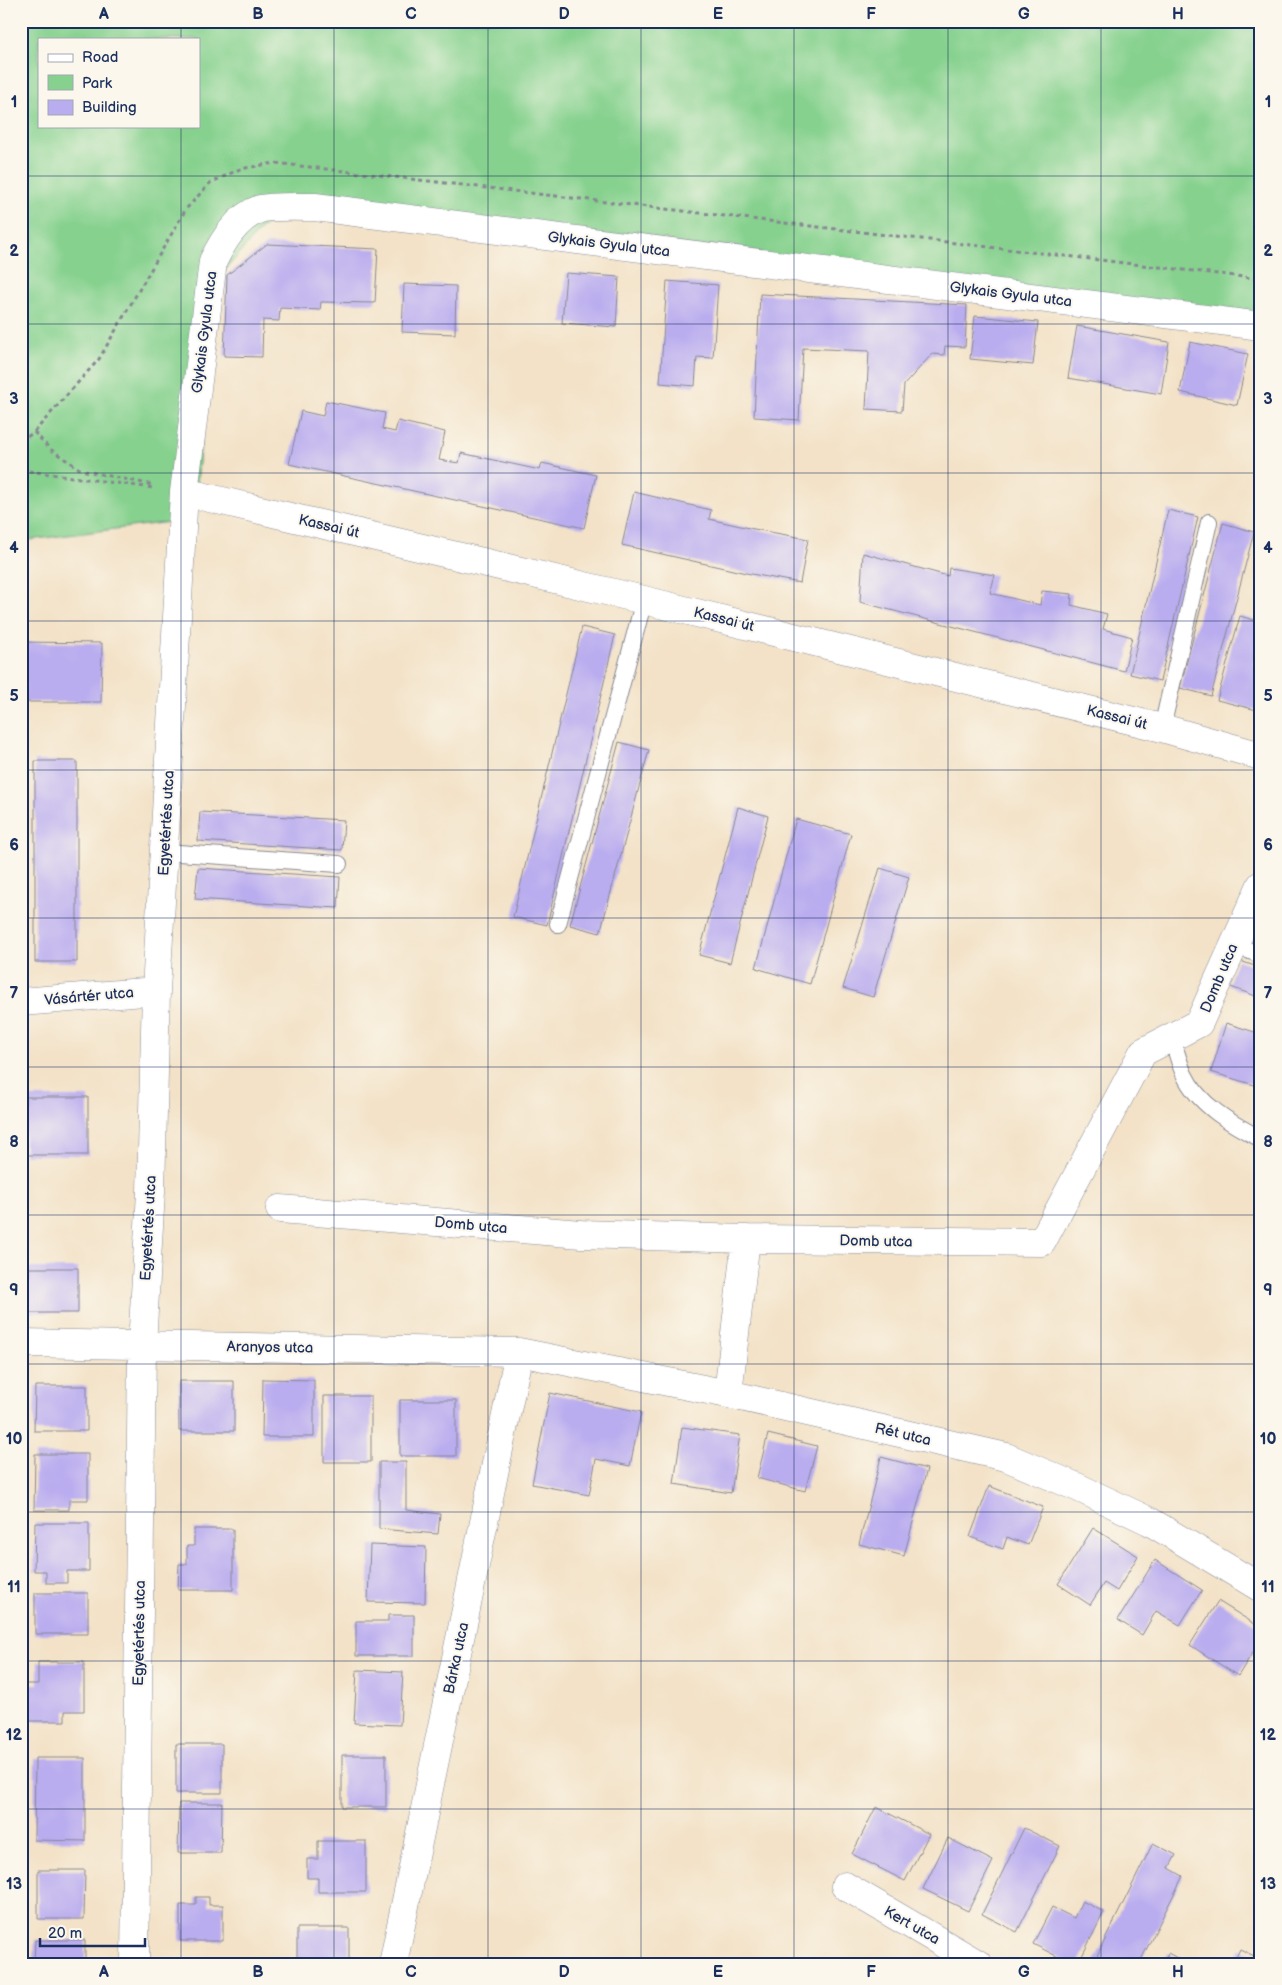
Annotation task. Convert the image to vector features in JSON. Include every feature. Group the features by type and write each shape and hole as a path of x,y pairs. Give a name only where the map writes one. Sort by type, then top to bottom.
{"street":[{"name":"Glykais Gyula utca","path":"184,492 213,261 223,241 238,222 260,209 315,207 1261,326"},
{"name":"Kassai út","path":"184,492 644,600 1162,728 1261,756"},
{"name":"Egyetértés utca","path":"135,1964 142,1345 151,1192 156,991 184,492"},
{"name":"Domb utca","path":"280,1209 581,1234 746,1239 1042,1242 1143,1052 1199,1023 1261,885"},
{"name":"Vásártér utca","path":"21,1002 156,991"},
{"path":"728,1394 746,1239"},
{"name":"Aranyos utca","path":"21,1343 519,1352"},
{"name":"Rét utca","path":"519,1352 728,1394 1006,1457 1077,1487 1149,1522 1261,1588"},
{"name":"Bárka utca","path":"393,1964 519,1352"},
{"name":"Kert utca","path":"845,1886 978,1964"}],"lane":[{"path":"1162,728 1209,522"},
{"path":"558,924 644,600"},
{"path":"164,852 339,864"},
{"path":"1233,945 1261,955"},
{"path":"1172,1037 1184,1075 1196,1094 1227,1120 1261,1139"}],"path":[{"path":"21,441 34,432 50,449 81,470 184,492"},
{"path":"21,470 184,492"}],"green space":[{"path":"21,21 1261,21 1261,327 323,215 263,226 215,282 194,519 21,541"}],"building":[{"path":"267,244 378,249 375,303 321,302 320,310 280,308 279,321 263,320 262,357 224,356 227,275"},
{"path":"566,273 619,277 616,327 562,323"},
{"path":"667,281 718,285 713,358 697,357 695,386 660,383"},
{"path":"404,284 456,286 455,334 402,332"},
{"path":"760,294 967,305 965,347 945,346 944,355 932,354 904,385 902,411 866,409 869,351 803,348 799,420 754,417"},
{"path":"975,316 1038,322 1033,365 970,359"},
{"path":"1077,326 1169,342 1161,394 1068,378"},
{"path":"1190,342 1248,354 1237,405 1180,392"},
{"path":"326,401 385,413 382,429 395,432 398,421 445,432 439,460 459,463 461,453 540,470 542,463 596,475 584,528 289,464 301,411 323,416"},
{"path":"634,492 711,510 709,519 808,539 800,583 622,545"},
{"path":"1168,510 1198,517 1160,681 1130,674"},
{"path":"1223,523 1254,532 1211,696 1180,688"},
{"path":"863,553 948,576 949,568 995,575 990,593 1040,605 1042,591 1072,594 1071,605 1107,614 1103,629 1132,637 1124,671 860,602"},
{"path":"1240,616 1261,622 1261,633 1253,664 1261,666 1261,711 1217,700"},
{"path":"582,627 615,635 547,925 513,917"},
{"path":"21,642 102,643 101,702 21,702"},
{"path":"619,742 649,750 600,933 570,925"},
{"path":"35,761 77,761 77,962 35,962"},
{"path":"738,807 768,816 730,963 699,955"},
{"path":"200,812 344,820 342,850 198,841"},
{"path":"796,819 851,834 810,984 756,968"},
{"path":"198,868 340,877 338,908 195,899"},
{"path":"880,868 909,877 873,997 843,988"},
{"path":"1261,909 1261,938 1252,935"},
{"path":"1237,960 1261,968 1261,998 1228,986"},
{"path":"1226,1023 1261,1034 1261,1087 1211,1072"},
{"path":"25,1097 88,1097 88,1155 25,1155"},
{"path":"29,1268 78,1268 78,1313 29,1313"},
{"path":"263,1379 314,1380 314,1437 262,1437"},
{"path":"179,1381 234,1381 234,1431 179,1431"},
{"path":"35,1386 87,1386 87,1431 34,1431"},
{"path":"550,1393 641,1412 630,1466 596,1459 589,1495 532,1484"},
{"path":"324,1396 371,1396 371,1462 324,1462"},
{"path":"400,1400 456,1400 456,1456 400,1456"},
{"path":"682,1427 740,1435 731,1493 674,1484"},
{"path":"768,1434 817,1446 805,1491 757,1478"},
{"path":"35,1454 88,1454 88,1500 69,1500 69,1510 34,1510"},
{"path":"881,1457 927,1469 904,1556 859,1544"},
{"path":"379,1462 406,1462 406,1510 440,1514 438,1534 379,1529"},
{"path":"989,1486 1043,1507 1028,1545 1007,1537 1003,1549 970,1537"},
{"path":"35,1523 89,1523 89,1571 67,1571 67,1583 46,1583 46,1571 34,1571"},
{"path":"1093,1528 1138,1556 1117,1591 1104,1583 1090,1605 1058,1584"},
{"path":"194,1529 233,1529 233,1590 178,1590 179,1564 187,1564 187,1546 194,1546"},
{"path":"370,1545 426,1547 425,1603 368,1602"},
{"path":"1155,1560 1202,1590 1180,1625 1156,1611 1142,1635 1118,1620"},
{"path":"35,1593 88,1593 88,1634 35,1634"},
{"path":"1218,1601 1261,1628 1261,1639 1238,1676 1190,1645"},
{"path":"388,1615 414,1615 414,1656 356,1656 356,1621 388,1621"},
{"path":"38,1662 84,1662 84,1711 65,1711 65,1721 25,1721 25,1684 38,1684"},
{"path":"357,1670 403,1672 400,1725 354,1723"},
{"path":"176,1744 222,1744 222,1793 176,1793"},
{"path":"342,1755 386,1755 386,1807 342,1807"},
{"path":"35,1758 85,1758 85,1841 34,1840"},
{"path":"179,1803 222,1803 221,1853 178,1853"},
{"path":"876,1807 929,1834 905,1881 852,1854"},
{"path":"1024,1828 1060,1846 1017,1932 982,1914"},
{"path":"948,1838 993,1861 968,1911 923,1889"},
{"path":"318,1841 366,1841 366,1892 318,1892 318,1878 307,1878 307,1859 318,1859"},
{"path":"1153,1843 1176,1855 1169,1868 1183,1876 1139,1964 1093,1964"},
{"path":"38,1870 85,1870 84,1919 38,1919"},
{"path":"196,1897 209,1897 209,1905 223,1905 223,1941 180,1941 180,1905 196,1905"},
{"path":"1082,1901 1104,1912 1078,1964 1072,1964 1033,1944 1052,1907 1074,1918"},
{"path":"297,1928 349,1928 349,1964 297,1964"},
{"path":"35,1940 85,1940 85,1964 34,1964"},
{"path":"1240,1949 1260,1959 1258,1964 1233,1964"},
{"path":"1168,1953 1188,1964 1163,1964"}]}
